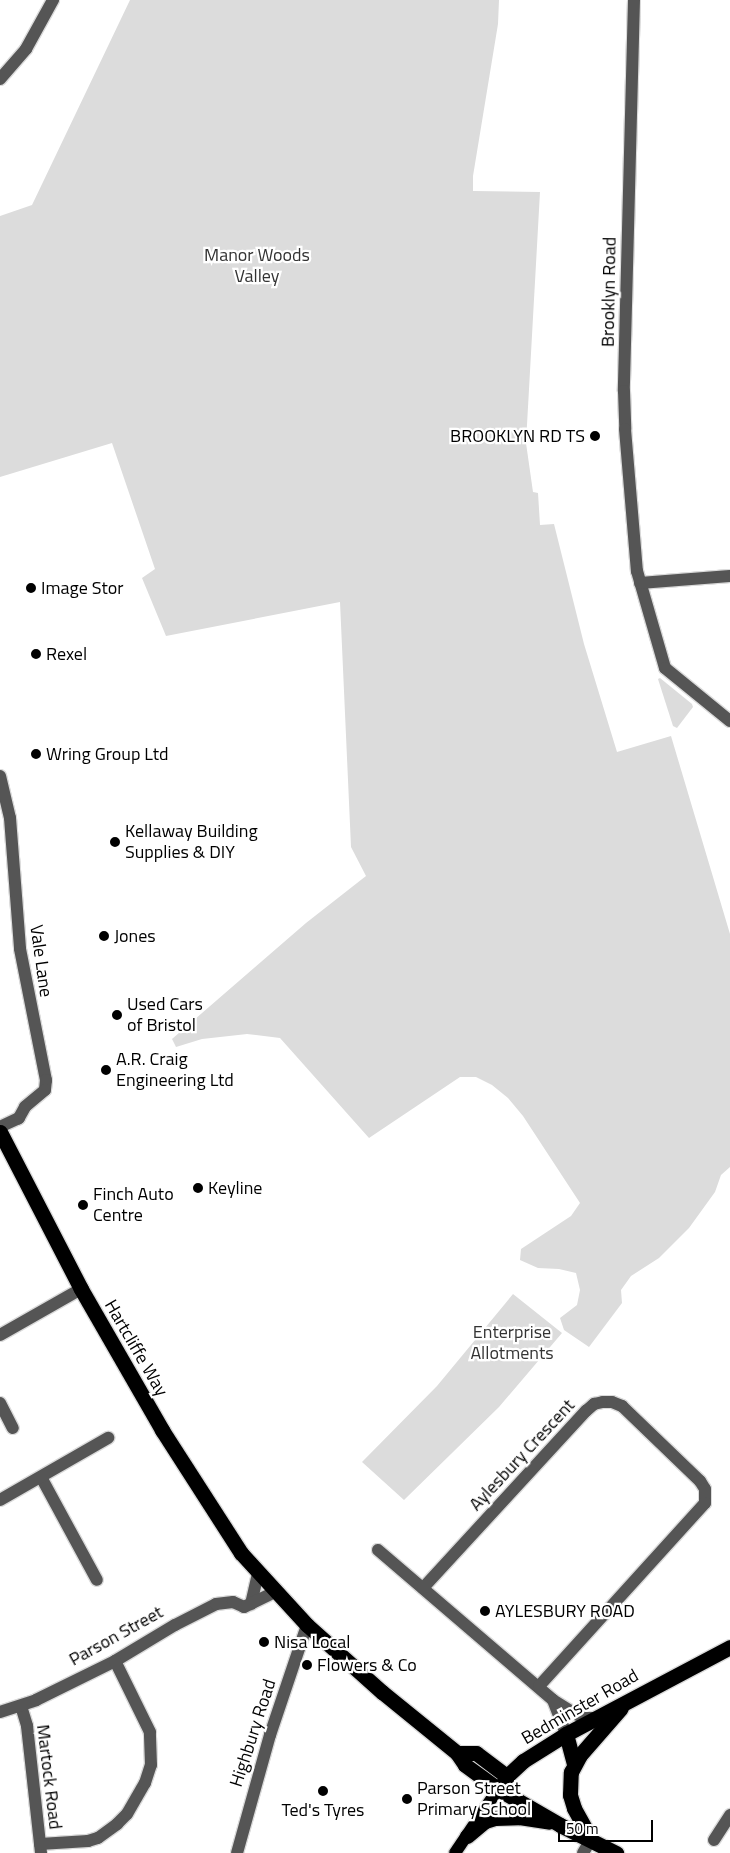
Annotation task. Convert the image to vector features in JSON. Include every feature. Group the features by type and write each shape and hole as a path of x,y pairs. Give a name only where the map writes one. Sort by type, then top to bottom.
{"highway":[{"name":"Hartcliffe Way","path":"0,1132 80,1289 162,1430 211,1510 241,1554 258,1573"},
{"path":"258,1573 307,1625 382,1692 457,1753 465,1765 498,1789 560,1825 616,1853"},
{"name":"Bedminster Road","path":"507,1776 523,1761 566,1734 730,1646"},
{"path":"591,1839 574,1808 570,1795 569,1779 574,1764 629,1700"},
{"path":"566,1734 574,1764"},
{"path":"457,1753 476,1753 507,1776"},
{"path":"467,1836 485,1821 505,1817 519,1817 560,1825"}],"main road":[{"name":"Bedminster Road","path":"455,1853 507,1776"}],"street":[{"path":"0,79 26,49 53,0"},
{"name":"Brooklyn Road","path":"634,0 624,391 626,448 637,571 665,668 730,721"},
{"path":"640,583 730,576"},
{"name":"Vale Lane","path":"0,776 10,818 20,949 46,1080 45,1090 25,1107 19,1118 0,1127"},
{"path":"0,1335 80,1289"},
{"path":"0,1402 13,1428"},
{"name":"Aylesbury Crescent","path":"423,1588 594,1404 612,1402 622,1406 700,1481 705,1489 705,1503 539,1686"},
{"path":"0,1500 108,1438"},
{"path":"40,1477 98,1580"},
{"path":"378,1550 539,1686 553,1700 575,1714 585,1718 595,1718"},
{"path":"251,1604 258,1573"},
{"name":"Parson Street","path":"0,1712 21,1706 115,1661 175,1625 216,1604 233,1602 244,1607 276,1592"},
{"name":"Highbury Road","path":"237,1853 265,1752 307,1625"},
{"path":"40,1849 88,1842 98,1838 127,1814 145,1783 151,1765 150,1732 115,1661"},
{"path":"553,1700 566,1734"},
{"name":"Martock Road","path":"21,1706 27,1726 40,1849"},
{"path":"714,1840 730,1815"},
{"path":"583,1853 591,1839"}],"green space":[{"name":"Manor Woods Valley","path":"130,0 499,0 498,24 473,176 473,191 540,192 526,443 533,492 538,493 540,525 554,524 584,644 617,752 671,736 730,934 730,1167 721,1175 715,1192 689,1228 659,1258 631,1276 621,1290 622,1303 589,1347 564,1330 560,1318 577,1305 580,1290 576,1273 559,1269 538,1268 520,1260 521,1249 571,1216 580,1203 523,1116 508,1098 492,1085 476,1077 460,1077 369,1138 280,1038 247,1034 202,1039 176,1047 172,1039 306,923 366,876 351,847 340,602 166,636 142,578 155,569 112,443 0,477 0,216 32,205"},
{"path":"660,678 692,704 693,707 677,728 673,726 658,679"},
{"name":"Enterprise Allotments","path":"513,1294 562,1333 499,1407 404,1500 362,1462 437,1386"}],"place":[{"name":"BROOKLYN RD TS","path":"595,436"},
{"name":"Image Stor","path":"31,588"},
{"name":"Rexel","path":"36,654"},
{"name":"Wring Group Ltd","path":"36,754"},
{"name":"Kellaway Building Supplies & DIY","path":"115,842"},
{"name":"Jones","path":"104,936"},
{"name":"Used Cars of Bristol","path":"117,1015"},
{"name":"A.R. Craig Engineering Ltd","path":"106,1070"},
{"name":"Keyline","path":"198,1188"},
{"name":"Finch Auto Centre","path":"83,1205"},
{"name":"AYLESBURY ROAD","path":"485,1611"},
{"name":"Nisa Local","path":"264,1642"},
{"name":"Flowers & Co","path":"307,1665"},
{"name":"Ted's Tyres","path":"323,1791"},
{"name":"Parson Street Primary School","path":"407,1799"}]}
